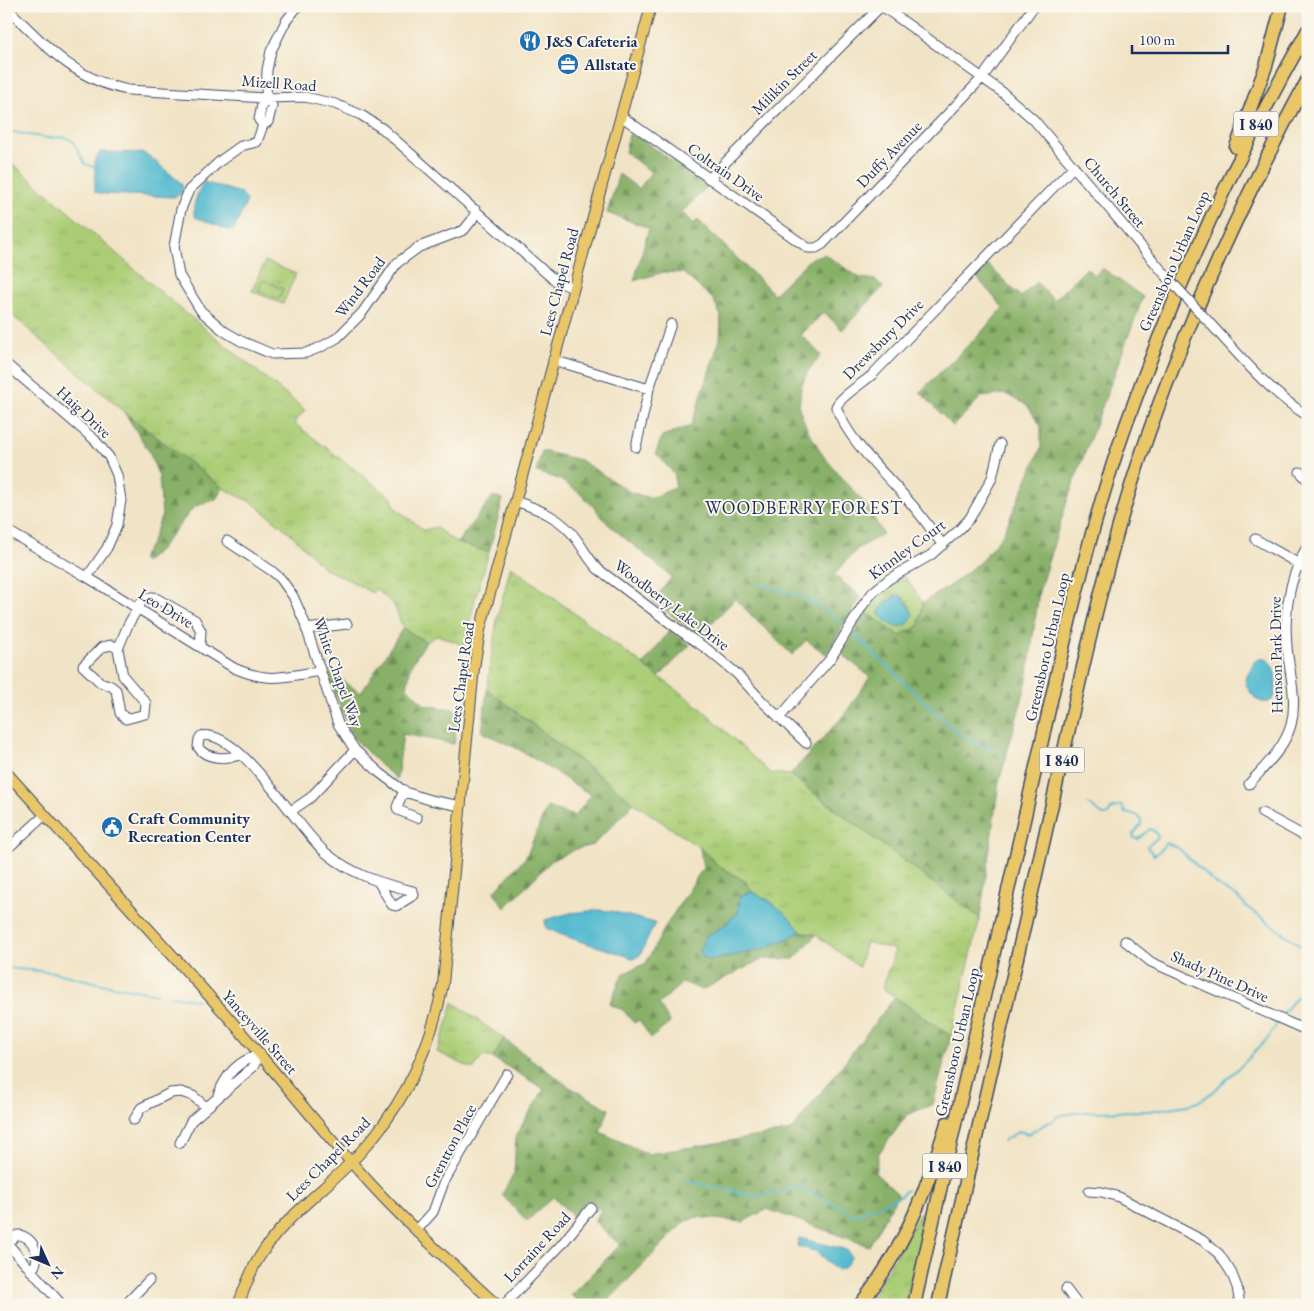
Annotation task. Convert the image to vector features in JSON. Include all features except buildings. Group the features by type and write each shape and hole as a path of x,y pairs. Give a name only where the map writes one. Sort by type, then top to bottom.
{"highway":[{"path":"1209,220 1258,89 1282,6"},
{"name":"Greensboro Urban Loop","path":"914,1305 1065,639 1112,468 1140,384 1209,220 1248,140 1308,30"},
{"name":"I 840","path":"938,1305 1086,654 1122,518 1148,434 1182,343 1231,230 1269,151 1308,79"},
{"path":"1269,151 1308,94"},
{"path":"860,1305 888,1266 910,1227 932,1172 977,1027"}],"main road":[{"name":"Lees Chapel Road","path":"238,1305 253,1267 272,1239 286,1223 351,1162 376,1134 402,1097 422,1057 432,1030 443,984 476,650 651,6"},
{"name":"Yanceyville Street","path":"6,772 260,1054 309,1115 351,1162 416,1230 497,1305"}],"street":[{"name":"Wind Road","path":"298,6 286,21 271,52 266,98 262,104 259,120 263,125 257,142 241,146 220,161 189,190 181,209 174,247 179,275 201,311 224,331 272,354 306,353 337,338 362,313 397,263 419,247 464,230 472,220 476,210"},
{"name":"Church Street","path":"881,6 982,78 1034,120 1168,278 1205,318 1270,387 1308,416"},
{"name":"Milikin Street","path":"709,179 881,6"},
{"name":"Duffy Avenue","path":"816,248 823,244 982,78 1034,6"},
{"name":"Mizell Road","path":"6,7 65,62 80,73 111,87 128,90 266,98 305,97 335,104 361,115 383,129 556,281 573,288"},
{"name":"Coltrain Drive","path":"621,116 808,248 816,248"},
{"name":"Drewsbury Drive","path":"943,545 909,501 852,437 842,422 836,407 838,401 872,375 1074,166"},
{"path":"636,447 649,389 670,324"},
{"path":"554,360 649,389"},
{"name":"Haig Drive","path":"6,364 95,440 109,457 117,475 121,500 117,525 107,548 87,577"},
{"name":"Kinnley Court","path":"778,718 831,658 873,592 889,579 931,555 959,530 977,507 992,478 1000,444"},
{"path":"1300,472 1308,480"},
{"name":"Woodberry Lake Drive","path":"515,501 542,511 561,523 576,539 588,559 598,569 707,649 737,674 778,718 806,743"},
{"name":"Leo Drive","path":"6,530 87,577 234,668 261,677 289,677 319,671"},
{"path":"1255,539 1308,569"},
{"name":"White Chapel Way","path":"227,541 272,571 281,579 293,596 338,724 355,750 380,773 404,790 430,800 460,806"},
{"name":"Henson Park Drive","path":"1249,784 1280,749 1291,725 1294,702 1288,654 1287,605 1290,588 1308,545"},
{"path":"118,650 112,645 102,647 83,666 100,682 116,690 120,713 126,719 145,714 146,704 123,676 118,650 128,625 142,601 148,597 154,597 195,620 201,631 200,647"},
{"path":"306,629 347,624"},
{"path":"111,686 121,681 123,676"},
{"path":"291,811 310,798 355,750"},
{"path":"240,756 265,778 326,853 348,868 378,883 413,891 414,895 396,906 392,905 378,883"},
{"path":"404,790 397,807 398,810 417,818"},
{"path":"1262,813 1308,838"},
{"path":"6,850 45,815"},
{"name":"Shady Pine Drive","path":"1125,941 1151,962 1308,1031"},
{"path":"217,1098 225,1078 245,1059 260,1054"},
{"path":"180,1143 191,1121 253,1067 260,1054"},
{"path":"232,1071 239,1078"},
{"name":"Grentton Place","path":"416,1230 433,1212 444,1182 507,1074"},
{"path":"134,1120 141,1108 170,1093 181,1092 193,1096 206,1107"},
{"path":"1089,1191 1102,1192 1119,1197 1202,1240 1219,1254 1231,1272 1237,1287 1240,1305"},
{"name":"Lorraine Road","path":"504,1305 562,1244 591,1208"},
{"path":"32,1271 37,1262 35,1249 32,1243 23,1235 17,1235 8,1246 62,1305"},
{"path":"125,1305 150,1280"},
{"path":"1066,1289 1078,1305"}],"green space":[{"path":"634,134 708,186 682,212 693,224 698,220 774,294 811,258 824,254 860,278 876,280 883,287 842,330 824,312 801,335 821,355 808,371 801,386 799,408 807,429 824,457 867,506 883,534 857,549 834,575 861,597 826,654 806,640 792,655 735,599 699,636 653,601 672,577 608,524 577,491 559,479 536,472 542,451 580,460 630,492 650,498 675,488 675,475 656,453 662,436 691,426 720,339 721,316 713,299 683,273 663,272 634,281 649,228 607,213 619,174 639,189 651,172 625,152 629,135"},
{"path":"6,158 176,305 305,410 294,423 392,498 395,508 424,530 435,527 457,543 489,552 475,599 465,646 438,635 426,642 403,628 394,605 376,589 372,593 325,569 290,533 253,503 223,488 124,412 6,310"},
{"path":"265,261 296,274 283,304 252,291"},
{"path":"986,263 1021,297 1036,282 1054,300 1087,268 1094,276 1102,268 1143,297 1068,498 1039,591 1027,681 999,782 980,918 790,775 845,714 870,677 842,654 866,612 900,636 919,626 923,603 952,584 981,561 1003,534 1041,448 1041,426 1027,405 1005,394 981,397 953,426 920,392 979,335 1003,308 975,275"},
{"path":"263,280 283,289 279,299 258,290"},
{"path":"124,412 223,488 216,499 194,507 159,550 145,562 141,559 151,544 162,515 159,477 149,451"},
{"path":"493,496 503,499 489,552 457,543"},
{"path":"511,566 702,709 770,773 790,775 980,918 951,1036 882,988 895,950 866,942 859,967 816,935 800,931 769,900 752,892 746,882 718,865 700,848 634,803 487,689 497,619"},
{"path":"905,577 923,603 919,626 900,637 866,612 889,588","holes":["896,595 900,595 907,601 913,614 907,624 896,627 879,615 879,611 888,601"]},
{"path":"403,628 426,642 411,665 407,687 425,705 459,710 454,744 403,734 397,779 380,765 352,736 325,669 361,693"},
{"path":"670,630 690,645 659,677 643,665"},
{"path":"487,689 634,803 593,845 576,849 552,860 505,908 494,892 526,857 547,807 575,816 591,795 520,750 482,732"},
{"path":"700,848 718,865 746,882 752,892 740,896 738,912 722,927 705,937 727,958 789,939 800,931 816,935 794,959 762,959 702,990 683,982 659,1004 670,1023 651,1038 639,1020 634,1023 623,1010 609,1004 623,974 646,963 667,924 703,868"},
{"path":"895,997 951,1036 933,1104 907,1115 879,1153 875,1173 898,1194 869,1246 767,1209 743,1222 696,1217 683,1223 604,1305 581,1305 571,1295 620,1245 594,1221 601,1210 586,1200 574,1217 553,1197 527,1221 502,1195 514,1173 516,1135 544,1089 493,1058 504,1039 568,1086 609,1109 600,1132 648,1154 791,1131"},
{"path":"453,1002 504,1039 493,1058 483,1056 473,1069 437,1052"},
{"path":"921,1212 925,1213 922,1232 905,1305 867,1305"}],"water":[{"path":"100,152 143,153 180,182 183,189 179,195 174,197 95,192 95,160"},
{"path":"204,182 241,193 247,201 234,230 228,230 195,217 196,199"},
{"path":"898,595 903,597 913,614 907,625 892,625 879,613 886,602"},
{"path":"1262,658 1271,664 1276,681 1274,698 1265,702 1260,701 1252,694 1245,680 1254,662"},
{"path":"752,892 779,908 800,931 780,942 743,954 708,960 702,956 700,951 705,937 722,927 738,913 740,896"},
{"path":"598,910 611,911 655,923 640,955 634,959 546,928 545,920 570,913"},
{"path":"799,1238 844,1249 849,1252 851,1258 844,1268 837,1270 815,1251 797,1246"}],"waterway":[{"path":"6,131 47,138 64,137 73,141 85,164 97,168"},
{"path":"761,584 793,594 813,603 832,614 841,622"},
{"path":"855,635 954,730 964,737 997,751"},
{"path":"1088,804 1103,815 1108,815 1111,809 1122,805 1125,813 1137,815 1141,820 1141,825 1133,834 1134,838 1138,839 1150,829 1154,831 1158,838 1147,847 1154,855 1166,843 1177,847 1217,885 1236,896 1248,908 1308,951"},
{"path":"6,968 52,972 157,994"},
{"path":"1281,1016 1295,999 1308,988"},
{"path":"170,996 197,1000"},
{"path":"1003,1141 1019,1131 1028,1134 1053,1121 1057,1116 1081,1112 1149,1111 1198,1102 1214,1091 1245,1062 1269,1037 1278,1022"},
{"path":"683,1180 755,1196 783,1192 792,1188 801,1188 851,1214 857,1214 898,1197 907,1190"}],"place":[{"name":"J&S Cafeteria","path":"530,41"},
{"name":"Allstate","path":"568,64"},
{"name":"Craft Community Recreation Center","path":"112,827"}],"district":[{"name":"WOODBERRY FOREST","path":"804,507"}]}
